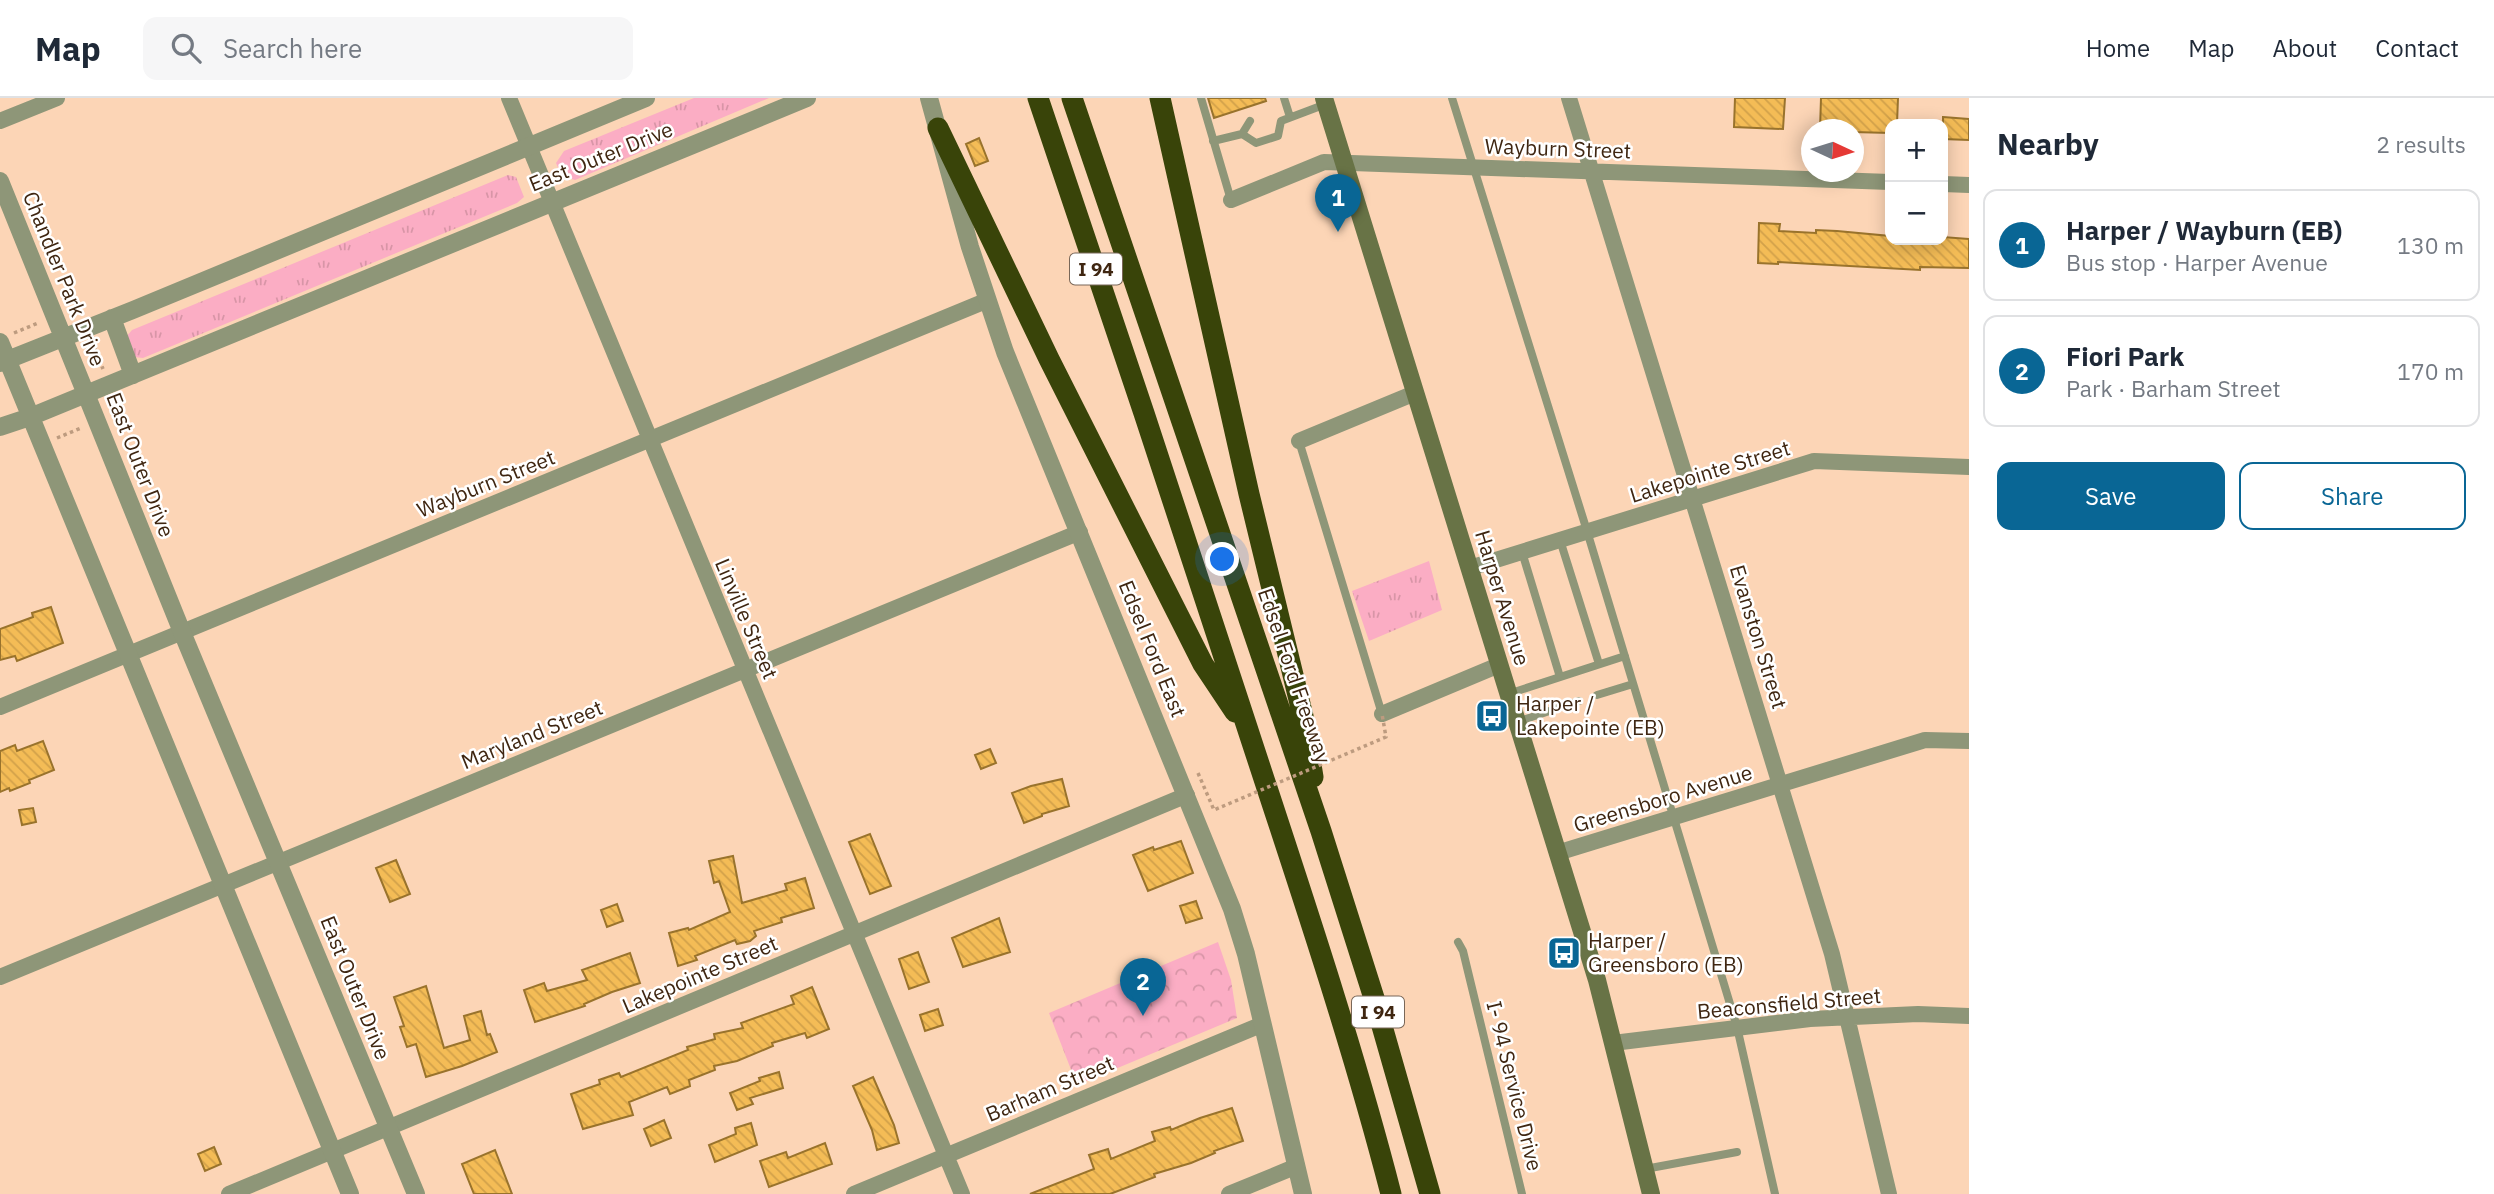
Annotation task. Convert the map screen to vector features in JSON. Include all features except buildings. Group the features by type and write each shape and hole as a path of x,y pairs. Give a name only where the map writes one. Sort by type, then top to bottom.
{"highway":[{"name":"I 94","path":"1038,98 1337,1000 1391,1194"},
{"name":"Edsel Ford Freeway","path":"1072,98 1321,831 1374,998 1430,1194"},
{"path":"1160,98 1249,494 1303,716 1321,831"},
{"path":"938,128 1049,359 1203,664 1250,734"}],"main road":[{"name":"Harper Avenue","path":"1325,101 1597,980 1651,1194"}],"street":[{"path":"0,121 57,98"},
{"name":"Linville Street","path":"509,98 962,1194"},
{"name":"East Outer Drive","path":"5,349 63,337 112,318 646,98"},
{"name":"East Outer Drive","path":"415,1194 86,394 807,98"},
{"name":"Edsel Ford East","path":"929,98 970,247 1005,352 1232,909 1263,1024 1303,1194"},
{"name":"Evanston Street","path":"1569,98 1832,954 1889,1194"},
{"name":"Wayburn Street","path":"1231,200 1324,162 1885,182"},
{"name":"Chandler Park Drive","path":"0,180 86,394"},
{"path":"1948,184 1969,185"},
{"name":"Wayburn Street","path":"0,707 988,300"},
{"path":"112,318 133,375"},
{"path":"5,349 30,417 350,1194"},
{"path":"1298,441 1415,393"},
{"path":"0,426 86,394"},
{"name":"Lakepointe Street","path":"1469,568 1814,461 1969,467"},
{"name":"Maryland Street","path":"0,977 1080,532"},
{"path":"1382,714 1500,665"},
{"name":"Greensboro Avenue","path":"1558,853 1925,740 1969,741"},
{"name":"Lakepointe Street","path":"229,1194 1187,795"},
{"name":"Beaconsfield Street","path":"1613,1043 1810,1019 1918,1014 1969,1016"},
{"name":"Barham Street","path":"854,1194 1263,1024"},
{"path":"1229,1194 1297,1166"}],"lane":[{"path":"1201,98 1231,200"},
{"path":"1284,98 1290,117"},
{"path":"1452,98 1737,1027 1775,1194"},
{"path":"1270,116 1281,121 1325,101"},
{"path":"1213,141 1241,134 1250,121"},
{"path":"1241,134 1256,143 1278,136 1281,121"},
{"path":"1298,441 1382,714"},
{"path":"1559,540 1599,664"},
{"path":"1522,552 1560,677"},
{"path":"1508,694 1625,656"},
{"path":"1597,695 1633,684"},
{"path":"1517,722 1579,701"},
{"name":"I- 94 Service Drive","path":"1458,943 1463,951 1472,986 1522,1194"},
{"path":"1645,1170 1737,1152"}],"path":[{"path":"5,349 38,323"},
{"path":"93,347 104,371"},
{"path":"55,438 81,428"},
{"path":"1198,773 1214,810 1386,737 1382,714"}],"green space":[{"path":"694,98 769,98 575,180 562,176 556,163 564,151"},
{"path":"508,175 516,177 524,197 517,203 143,358 134,357 126,337 132,330"},
{"path":"1429,561 1442,610 1369,641 1352,591"},
{"path":"1218,942 1231,980 1237,1018 1077,1085 1049,1013"}],"place":[{"name":"Harper / Wayburn (EB)","path":"1338,232"},
{"name":"Harper / Lakepointe (EB)","path":"1492,716"},
{"name":"Harper / Greensboro (EB)","path":"1564,953"},
{"name":"Fiori Park","path":"1143,1016"}]}
